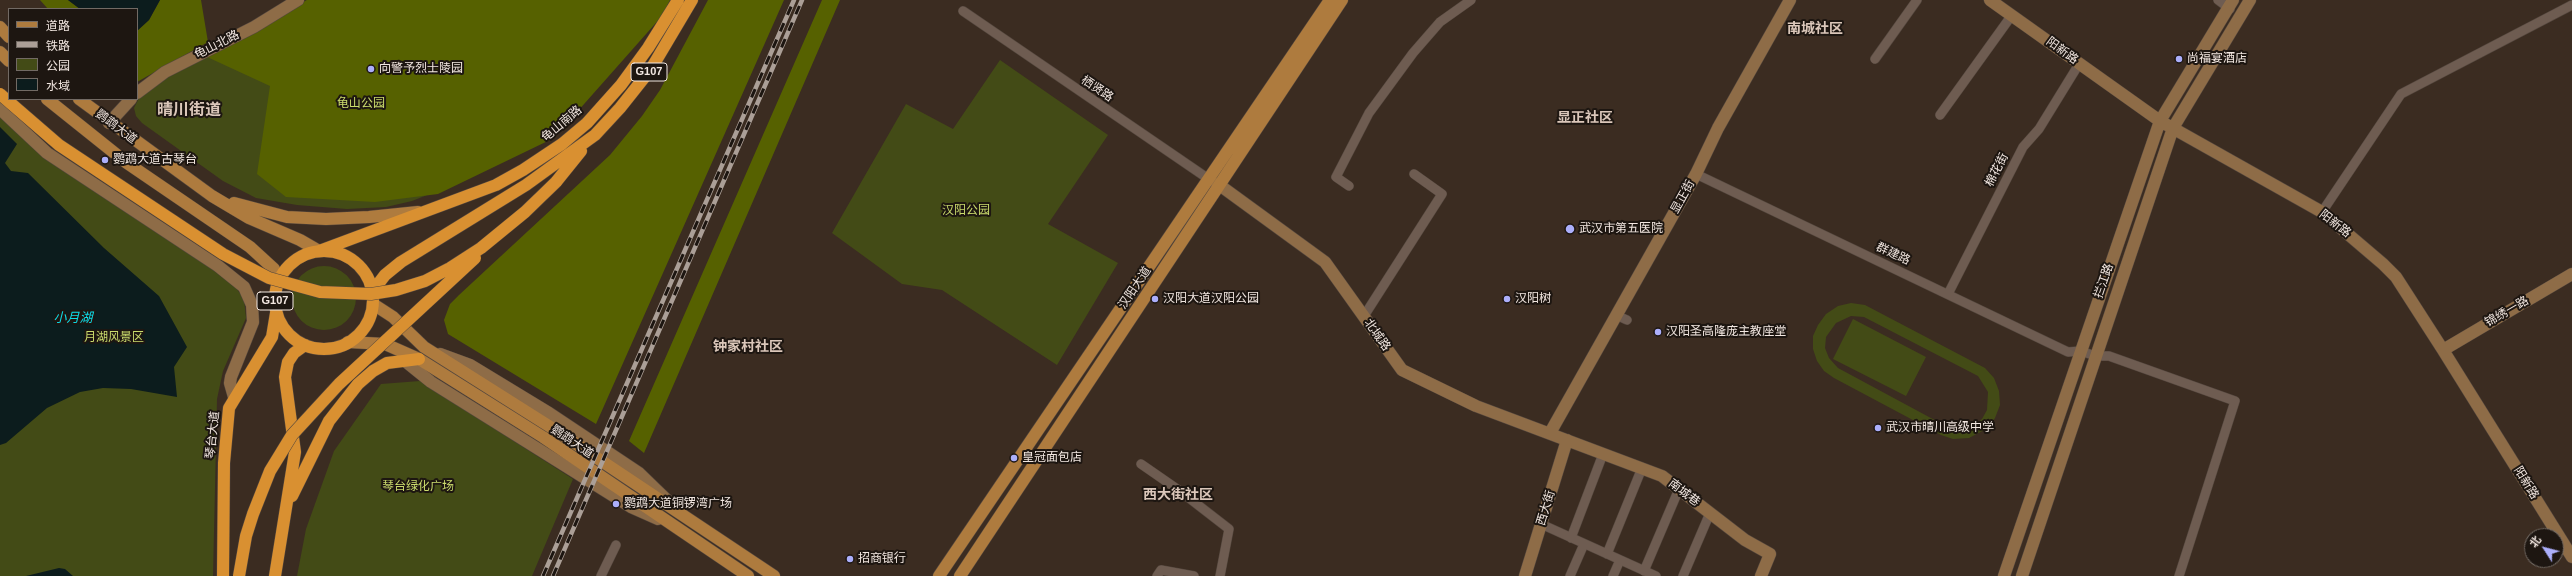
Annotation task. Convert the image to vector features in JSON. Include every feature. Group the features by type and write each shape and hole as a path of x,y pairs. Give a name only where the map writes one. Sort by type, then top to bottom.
{"highway":[{"name":"龟山南路","path":"418,212 461,199 496,185 523,170 562,144 587,123 621,85 652,42 678,0"},
{"name":"G107","path":"418,212 319,251 306,254 293,262 283,272 277,285 276,309 282,324 292,336 305,345 327,348 348,342 365,326 372,298 385,275 397,264 526,186 595,135 648,74 692,0"},
{"path":"0,94 59,146 251,271 290,286 320,292 344,294 396,290 425,281 450,268 481,248 525,212"},
{"path":"239,576 246,536 253,514 270,471 292,435 335,389 556,182 595,135"},
{"name":"G107","path":"319,251 334,252 348,257 360,266 368,278 372,298"},
{"name":"琴台大道","path":"223,576 224,463 229,408 234,396 272,337 276,325 276,309"},
{"path":"275,576 294,452 285,377 288,362 305,345"},
{"path":"286,510 316,446 342,402 373,371 386,363 419,359"}],"main road":[{"name":"汉阳大道","path":"960,576 1330,0"},
{"name":"汉阳大道","path":"939,576 1342,0"},
{"path":"0,27 8,36"},
{"path":"0,52 8,60"},
{"name":"鹦鹉大道","path":"48,100 127,164 234,235 264,259 274,269 277,285"},
{"name":"鹦鹉大道","path":"80,100 109,123 212,196"},
{"path":"212,196 258,211 286,217 369,218 418,212"},
{"path":"212,196 249,218 300,240 319,251"},
{"name":"鹦鹉大道","path":"372,298 424,347 552,428 774,576"},
{"name":"鹦鹉大道","path":"348,342 385,344 419,359 543,437 748,576"}],"street":[{"name":"龟山北路","path":"138,92 165,72 254,26 298,0"},
{"path":"1349,186 1336,177 1369,113 1413,54 1440,22 1471,0"},
{"name":"显正街","path":"1550,434 1622,318 1718,128 1790,0"},
{"path":"1875,59 1917,0"},
{"name":"阳新路","path":"1990,0 2160,121 2322,212 2358,242 2396,277 2572,557"},
{"path":"2218,0 2232,5"},
{"name":"拦江路","path":"2022,576 2173,128 2250,0"},
{"name":"拦江路","path":"2004,576 2160,121 2232,5"},
{"path":"2322,212 2401,94 2572,5"},
{"name":"栖贤路","path":"963,11 1214,182"},
{"path":"1940,115 2012,15"},
{"name":"棉花街","path":"1948,294 2023,147 2039,129 2079,64"},
{"path":"109,123 130,100"},
{"path":"0,109 47,153 218,266 244,287 252,305 253,322 231,377 230,383 234,396"},
{"path":"1364,316 1442,194 1414,174"},
{"name":"群建路","path":"1696,174 2068,352 2080,351 2096,356 2109,356 2235,401 2179,576"},
{"name":"北城路","path":"1214,182 1325,262 1402,370 1476,406 1567,440"},
{"name":"锦绣一路","path":"2443,350 2572,274"},
{"path":"405,361 430,382 625,503 680,530"},
{"name":"南城巷","path":"1567,440 1662,476 1745,540 1770,554 1761,576"},
{"name":"西大街","path":"1525,576 1567,440"},
{"path":"1571,538 1603,454"},
{"path":"1141,464 1180,491 1229,529 1220,576"},
{"path":"1607,554 1642,468"},
{"path":"1644,571 1679,489"},
{"path":"1683,576 1710,513"},
{"path":"1541,524 1655,576"},
{"path":"1570,576 1584,544"},
{"path":"601,576 616,545"},
{"path":"1613,576 1620,560"},
{"path":"1157,576 1161,570 1194,576"}],"green space":[{"path":"40,0 68,0 79,8 47,8"},
{"path":"160,0 201,0 208,42 138,81 138,30 149,20"},
{"path":"307,0 455,184 412,201 386,207 347,209 297,205 256,198 223,181 142,123 136,116 134,108 141,94 157,81"},
{"name":"龟山公园","path":"307,0 670,0 662,16 554,138 438,194 375,202 286,197 257,174 270,86 205,56"},
{"path":"708,0 784,0 596,424 448,334 444,320 450,304 459,295 610,155 642,116 660,90"},
{"path":"822,0 840,0 644,453 629,441"},
{"name":"汉阳公园","path":"1000,60 1108,135 1048,224 1118,263 1057,365 942,290 902,284 832,233 906,104 953,129"},
{"name":"月湖风景区","path":"0,115 219,271 234,285 244,299 246,318 223,371 217,399 213,576 0,576"},
{"path":"318,266 330,266 347,275 354,286 356,298 354,310 347,321 330,330 318,330 306,325 297,316 292,304 292,292 297,280 306,271"},
{"path":"1851,303 1865,305 1985,368 1994,378 1999,391 2000,405 1995,418 1988,428 1969,438 1953,439 1941,435 1834,378 1824,371 1817,361 1813,349 1813,336 1818,325 1826,314 1838,306","holes":["1851,316 1864,317 1978,376 1988,392 1987,410 1982,419 1974,426 1965,429 1942,424 1838,368 1829,358 1825,348 1826,337 1836,323"]},
{"path":"1853,319 1926,357 1906,396 1833,359"},
{"name":"琴台绿化广场","path":"420,381 573,479 532,576 297,576 306,529 334,451 381,384"}],"water":[{"path":"68,0 160,0 149,20 138,30 138,8 79,8"},
{"name":"小月湖","path":"0,127 17,144 5,163 11,171 28,173 104,248 159,296 187,347 174,367 177,397 131,389 103,388 80,392 47,408 6,443 0,445"},
{"path":"59,568 65,569 73,576 26,576"}],"railway":[{"path":"543,576 794,0"},
{"path":"553,576 802,0"}],"place":[{"name":"尚福宴酒店","path":"2179,59"},
{"name":"向警予烈士陵园","path":"371,69"},
{"name":"鹦鹉大道古琴台","path":"105,160"},
{"name":"武汉市第五医院","path":"1570,229"},
{"name":"汉阳大道汉阳公园","path":"1155,299"},
{"name":"汉阳树","path":"1507,299"},
{"name":"汉阳圣高隆庞主教座堂","path":"1658,332"},
{"name":"武汉市晴川高级中学","path":"1878,428"},
{"name":"皇冠面包店","path":"1014,458"},
{"name":"鹦鹉大道铜锣湾广场","path":"616,504"},
{"name":"招商银行","path":"850,559"}],"district":[{"name":"南城社区","path":"1815,29"},
{"name":"晴川街道","path":"189,111"},
{"name":"显正社区","path":"1585,118"},
{"name":"钟家村社区","path":"748,347"},
{"name":"西大街社区","path":"1178,495"}]}
